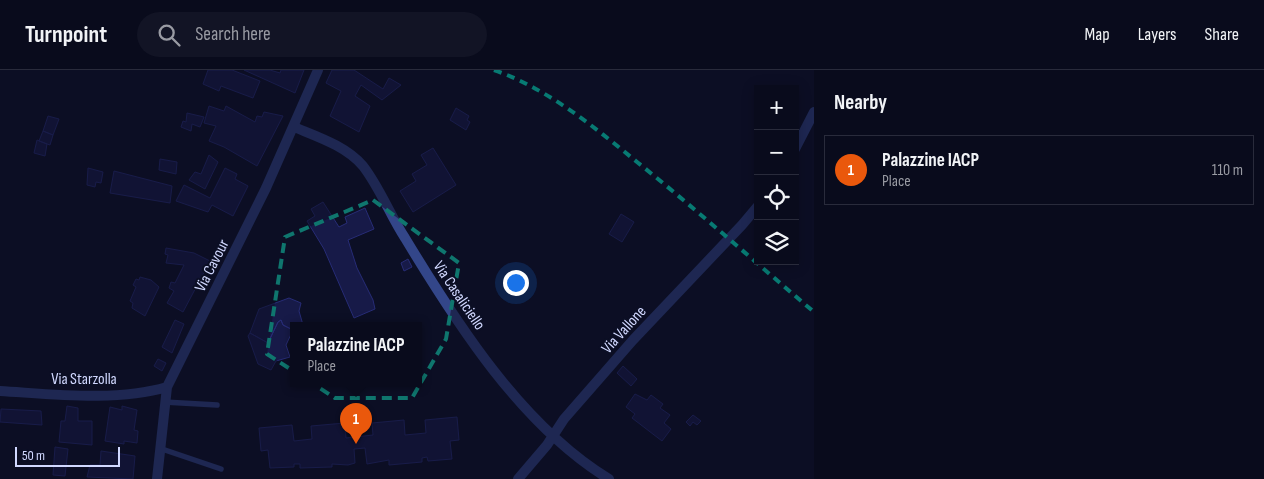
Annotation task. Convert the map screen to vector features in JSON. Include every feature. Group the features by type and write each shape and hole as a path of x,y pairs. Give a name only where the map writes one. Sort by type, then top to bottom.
{"street":[{"name":"Via Cavour","path":"156,479 167,387 294,127 318,70"},
{"path":"799,140 814,112"},
{"name":"Via Casaliciello","path":"294,127 340,147 362,165 404,238 456,317 503,382 553,435 589,467 609,479"},
{"name":"Via Vallone","path":"518,479 564,419 633,340 754,211"},
{"name":"Via Starzolla","path":"0,391 94,395 144,392 167,387"}],"lane":[{"path":"164,402 217,404"},
{"path":"159,448 221,469"}],"highlighted area":[{"path":"373,200 459,263 446,339 412,398 335,398 267,354 285,237"}],"building":[{"path":"208,70 232,70 260,81 253,98 221,86 219,91 203,84"},
{"path":"244,70 270,70 280,73 281,70 304,70 295,93"},
{"path":"332,70 354,70 383,89 389,78 401,85 382,100 361,85 355,96 370,106 359,132 330,116 341,91 326,83"},
{"path":"209,106 224,111 226,106 255,122 257,116 262,117 264,112 283,116 257,166 224,147 209,141 216,126 204,123"},
{"path":"456,108 469,116 467,120 470,122 466,130 450,120"},
{"path":"187,113 204,117 200,127 192,124 191,131 181,127 183,121 186,122"},
{"path":"48,116 59,119 53,135 43,131"},
{"path":"43,131 53,135 50,145 39,141"},
{"path":"37,140 47,144 45,156 34,153"},
{"path":"433,148 456,185 413,212 400,191 416,181 412,174 427,165 421,155"},
{"path":"209,155 218,162 205,189 189,180 195,172 201,174"},
{"path":"160,159 177,162 176,174 159,170"},
{"path":"88,168 103,172 101,183 96,182 95,187 87,185"},
{"path":"225,168 237,174 235,179 248,186 233,216 212,205 208,212 176,201 184,185 210,198"},
{"path":"114,171 172,186 170,203 110,193"},
{"path":"323,202 339,227 347,223 345,217 365,208 374,229 348,240 357,268 373,300 375,309 354,318 324,249 307,221 315,216 311,209"},
{"path":"621,214 634,222 622,242 609,234"},
{"path":"166,248 194,253 210,261 183,312 167,303 174,291 169,288 171,282 175,283 184,265 166,263 168,255 165,254"},
{"path":"408,259 412,267 404,271 401,263"},
{"path":"140,277 151,280 159,287 145,316 132,308 133,303 130,301 136,287 133,285 136,279 139,280"},
{"path":"289,298 301,303 299,311 302,322 290,322 290,328 283,325 281,320 278,322 268,343 250,333 259,309"},
{"path":"175,320 184,324 172,353 162,347"},
{"path":"281,320 283,325 290,328 290,336 286,345 290,357 276,361 271,370 258,364 248,336 250,333 268,343 278,322"},
{"path":"158,359 166,363 162,371 154,366"},
{"path":"623,366 637,379 631,386 617,373"},
{"path":"635,394 647,400 651,395 663,404 660,408 670,415 664,423 671,429 662,441 632,418 635,414 626,407"},
{"path":"67,406 78,408 78,421 92,421 92,445 59,442 61,421 65,421"},
{"path":"122,406 137,410 134,430 138,431 137,443 124,441 124,444 105,441 110,407 122,410"},
{"path":"1,409 41,411 42,425 0,422"},
{"path":"693,415 701,421 697,425 693,422 690,426 686,422"},
{"path":"457,417 459,440 450,441 452,459 428,461 427,457 422,458 422,462 389,465 389,460 367,464 365,448 354,449 355,463 348,465 332,464 332,467 300,468 300,464 294,464 294,467 270,468 268,450 261,451 259,428 292,425 294,441 312,439 311,426 345,423 346,438 373,435 372,423 404,420 405,435 426,433 425,420"},
{"path":"55,447 68,449 65,476 53,475"},
{"path":"101,451 135,456 133,479 87,477 90,465 100,465"}],"railway":[{"path":"494,70 533,87 587,122 682,199 814,312"}],"place":[{"name":"Palazzine IACP","path":"356,444"}]}
